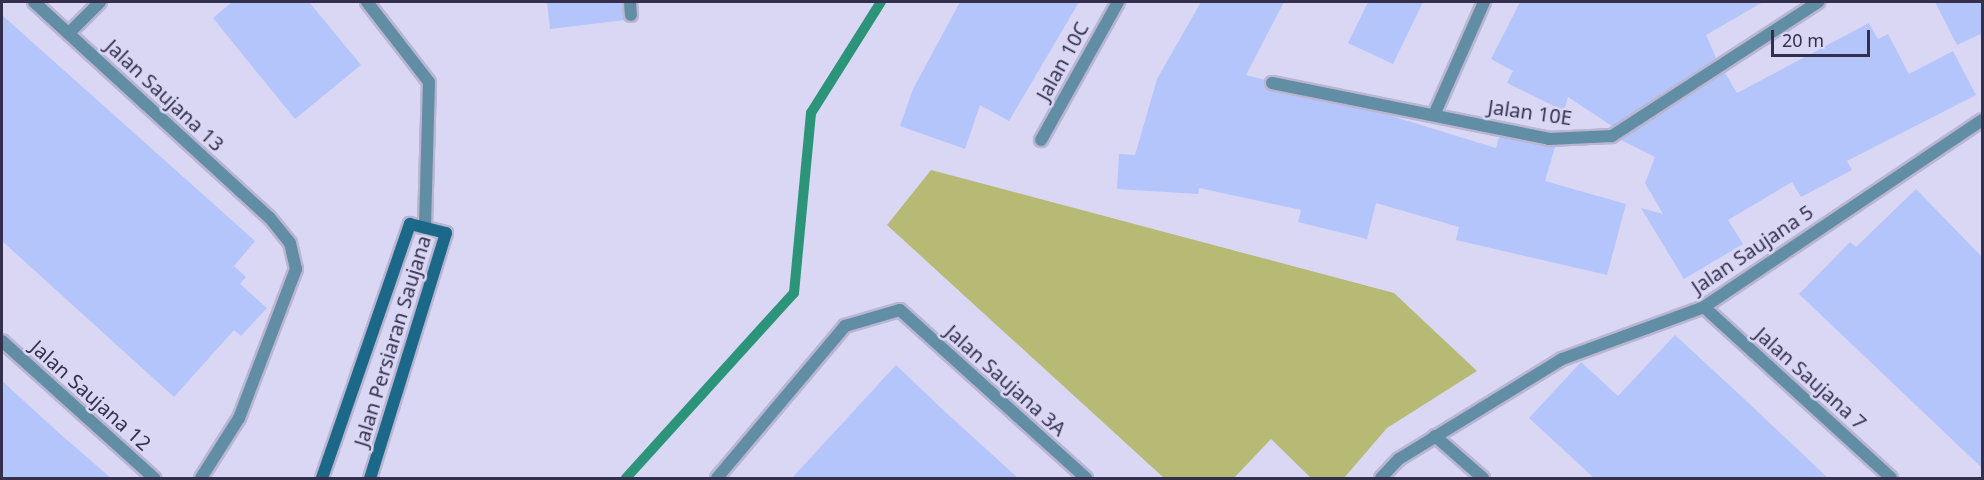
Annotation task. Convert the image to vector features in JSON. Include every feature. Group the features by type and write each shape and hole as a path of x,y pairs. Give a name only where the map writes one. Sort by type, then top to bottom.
{"street":[{"name":"Jalan Saujana 13","path":"34,2 269,217 290,243 296,269 239,418 201,478"},
{"path":"69,33 100,2"},
{"path":"367,2 429,82 425,228"},
{"path":"630,2 631,15"},
{"name":"Jalan 10C","path":"1041,140 1118,2"},
{"path":"1434,115 1484,2"},
{"name":"Jalan 10E","path":"1272,83 1549,139 1612,136 1818,2"},
{"name":"Jalan Saujana 5","path":"1381,478 1399,459 1562,359 1704,307 1983,120"},
{"name":"Jalan Persiaran Saujana","path":"322,478 410,224 446,232 370,478"},
{"name":"Jalan Saujana 7","path":"1704,307 1891,478"},
{"name":"Jalan Saujana 3A","path":"717,478 845,326 900,310 1086,478"},
{"name":"Jalan Saujana 12","path":"2,341 154,478"},
{"path":"1435,436 1483,478"}],"green space":[{"path":"931,170 1394,293 1477,371 1387,428 1344,478 1311,478 1271,439 1234,478 1164,478 887,225"}],"building":[{"path":"232,2 309,2 361,65 295,119 213,18"},
{"path":"547,2 622,2 625,20 550,29"},
{"path":"960,2 1079,2 1009,121 980,105 965,149 900,126 913,89"},
{"path":"1201,2 1284,2 1246,75 1265,80 1270,91 1385,114 1496,148 1499,137 1555,147 1545,181 1626,204 1607,275 1456,240 1459,227 1376,203 1367,239 1298,222 1301,210 1199,188 1198,194 1117,189 1119,154 1135,155 1157,79"},
{"path":"1368,2 1423,2 1393,64 1348,43"},
{"path":"1520,2 1763,2 1706,35 1716,58 1612,126 1568,97 1564,111 1507,83 1513,71 1491,59"},
{"path":"1935,2 1983,2 1983,33 1957,45"},
{"path":"2,15 255,241 234,266 246,277 240,284 267,308 241,336 234,330 174,397 2,241"},
{"path":"1869,23 1878,39 1888,34 1909,74 1953,51 1976,95 1847,161 1852,170 1801,197 1792,182 1728,220 1743,244 1684,279 1641,208 1663,214 1645,183 1655,157 1621,140 1725,73 1737,93"},
{"path":"1916,189 1983,258 1983,469 1799,294 1850,242 1856,247"},
{"path":"1675,335 1828,478 1594,478 1529,418 1581,362 1618,396"},
{"path":"896,365 941,408 1018,478 792,478"},
{"path":"2,381 59,433 111,478 2,478"}],"waterway":[{"path":"626,478 794,293 811,113 881,2"}]}
